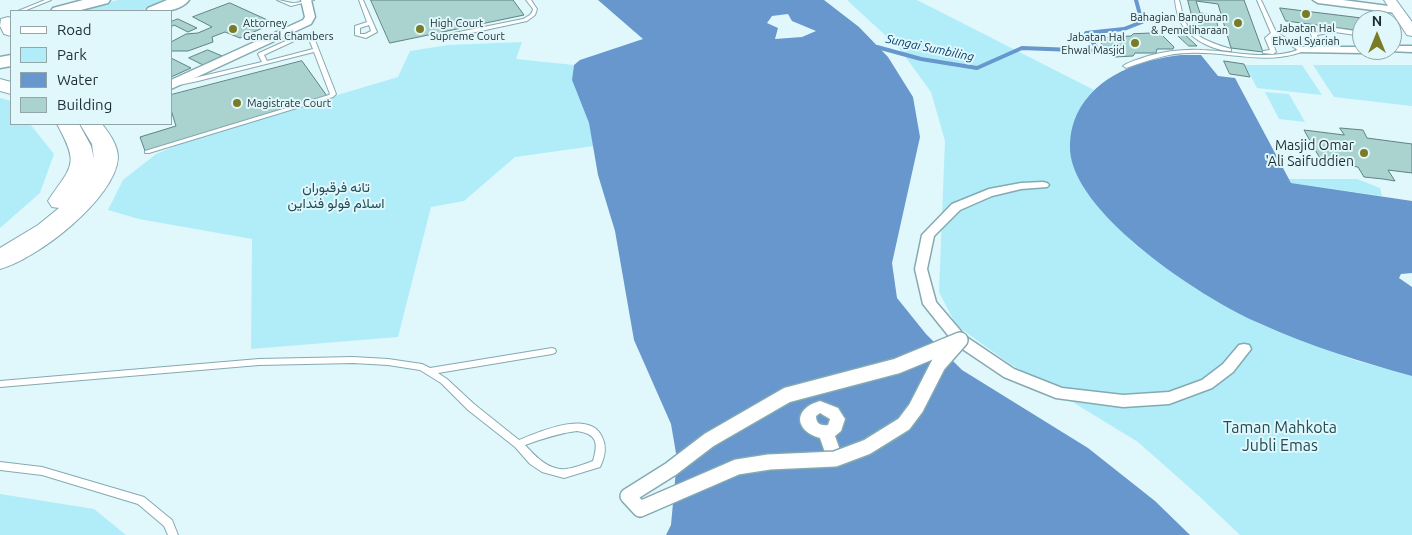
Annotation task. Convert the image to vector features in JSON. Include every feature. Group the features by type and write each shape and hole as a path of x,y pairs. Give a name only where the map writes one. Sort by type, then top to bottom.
{"highway":[{"path":"0,247 41,220 58,205 74,186 81,173 84,159 80,125"},
{"path":"0,260 33,242 60,221 84,199 100,179 106,159 103,141 80,125"}],"main road":[{"path":"63,10 102,0"},
{"path":"156,10 181,0"}],"street":[{"path":"1318,0 1393,5 1412,32"},
{"path":"172,84 308,22 310,17 308,1"},
{"path":"1302,50 1352,50"},
{"path":"1043,185 1021,186 989,193 956,207 928,235 920,269 930,304 960,340 1009,373 1061,394 1123,401 1169,398 1207,384 1228,368 1244,349"},
{"path":"960,340 938,365 916,408 904,424 867,447 835,459 769,462 737,467 640,509 628,496 671,469 709,440 788,395 898,366 960,340"},
{"path":"817,386 820,406 808,414 807,420 814,430 826,433 835,459"}],"lane":[{"path":"31,10 48,0"},
{"path":"280,0 291,5 308,1"},
{"path":"361,0 370,23"},
{"path":"439,38 525,20 535,12 528,0"},
{"path":"1177,0 1183,22 1190,30 1196,36 1222,48 1247,52 1272,52 1268,38 1274,33"},
{"path":"1259,0 1274,33 1302,50"},
{"path":"1324,50 1316,42 1314,34 1336,30 1352,32"},
{"path":"147,152 333,94 310,35 302,35 261,54"},
{"path":"249,49 261,54 265,62"},
{"path":"172,84 316,50"},
{"path":"1126,66 1156,55 1180,52 1200,51 1234,55 1292,55 1302,50"},
{"path":"429,371 552,351"},
{"path":"0,384 249,363 296,361 388,362 422,368 444,381 471,407 518,444 533,461 545,469 564,474 597,464 601,446 597,434 584,426 570,427 518,444"},
{"path":"0,466 42,471 141,500 168,523 173,535"}],"green space":[{"path":"118,0 166,0 142,10 79,10"},
{"name":"Taman Mahkota Jubli Emas","path":"847,0 917,0 1094,90 1086,99 1081,182 1106,216 1137,246 1195,288 1260,324 1354,360 1412,376 1412,535 1240,535 1138,442 1007,362 956,325 939,292 945,141 931,92 899,48"},
{"name":"تانه فرقبوران اسلام فولو فنداين","path":"522,42 516,59 574,65 572,80 589,123 594,146 515,157 464,201 431,207 398,337 251,349 252,239 139,219 108,210 123,180 156,154 190,140 398,77 410,51 448,45"},
{"path":"1245,65 1302,65 1322,95 1257,88"},
{"path":"1313,65 1412,65 1412,106 1334,97"},
{"path":"1265,92 1289,94 1305,122 1279,119"},
{"path":"0,98 10,101 10,125 31,125 54,154 40,193 0,228"},
{"path":"1289,179 1357,179 1380,188 1382,196 1291,183"},
{"path":"0,494 94,509 126,535 0,535"}],"water":[{"path":"598,0 824,0 859,27 888,57 913,97 920,137 892,263 897,298 926,334 962,370 1088,448 1155,501 1190,535 666,535 671,525 677,459 671,424 634,340 615,231 598,175 589,123 572,80 574,65 580,60 643,39","holes":["788,14 792,21 816,31 802,37 775,39 778,28 767,23 772,16"]},
{"path":"1181,55 1201,55 1218,76 1235,78 1291,183 1412,201 1412,273 1401,274 1399,278 1412,287 1412,376 1317,346 1237,313 1181,279 1152,257 1101,210 1083,186 1072,162 1070,144 1071,132 1077,114 1085,100 1107,80 1121,72 1150,61"}],"building":[{"name":"High Court Supreme Court","path":"371,0 513,0 524,15 390,43"},
{"name":"Bahagian Bangunan & Pemeliharaan","path":"1188,0 1244,0 1263,52 1231,48 1218,4 1196,1 1200,13 1215,15 1220,35 1196,31"},
{"name":"Attorney General Chambers","path":"230,3 274,23 240,38 225,32 212,37 213,42 188,51 172,51 172,41 186,34 198,33 212,27 193,17"},
{"name":"Jabatan Hal Ehwal Syariah","path":"1280,8 1352,17 1352,30 1286,21"},
{"path":"178,19 197,28 188,32 174,25 172,26 172,22"},
{"path":"1173,31 1181,31 1197,46 1189,46"},
{"name":"Jabatan Hal Ehwal Masjid","path":"1155,33 1162,35 1174,47 1173,49 1157,49 1156,53 1135,53 1133,56 1115,57 1111,55 1097,38 1131,36 1133,34"},
{"path":"208,50 222,56 203,65 189,58"},
{"path":"172,58 191,68 172,77"},
{"name":"Magistrate Court","path":"302,61 327,96 145,151 140,137 176,126 172,113 172,95"},
{"path":"1224,61 1244,64 1250,77 1230,74"},
{"name":"Masjid Omar 'Ali Saifuddien","path":"1340,128 1363,130 1367,138 1412,144 1412,173 1388,170 1395,181 1364,177 1358,167 1322,162 1304,130 1344,135"}],"waterway":[{"name":"Sungai Sumbiling","path":"877,47 921,59 977,68 1022,48 1099,51 1086,33 1124,29 1142,22 1136,0"}],"place":[{"name":"Jabatan Hal Ehwal Syariah","path":"1306,14"},
{"name":"Bahagian Bangunan & Pemeliharaan","path":"1238,23"},
{"name":"Attorney General Chambers","path":"233,29"},
{"name":"High Court Supreme Court","path":"420,29"},
{"name":"Jabatan Hal Ehwal Masjid","path":"1135,43"},
{"name":"Magistrate Court","path":"237,103"},
{"name":"Masjid Omar 'Ali Saifuddien","path":"1364,153"}]}
